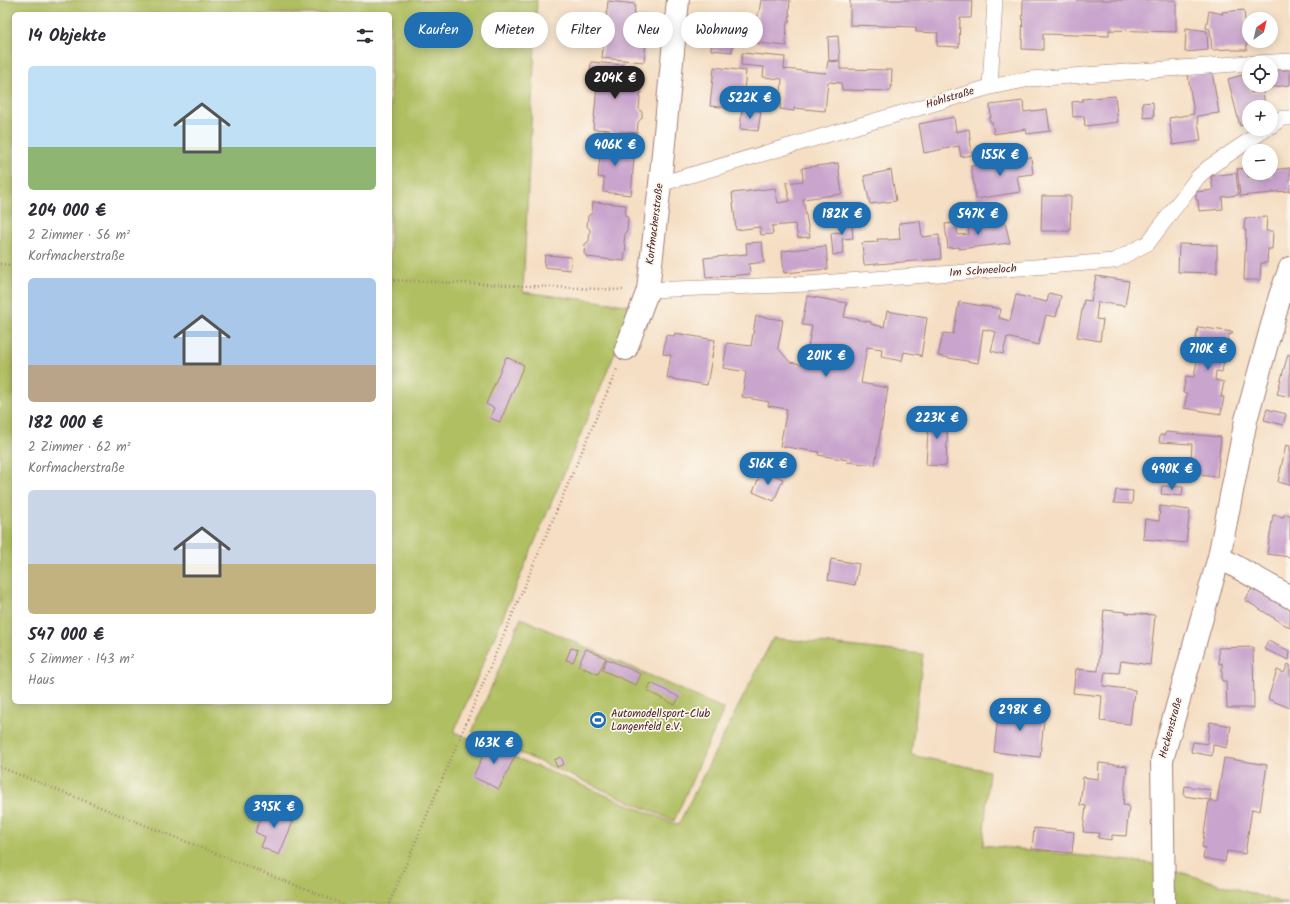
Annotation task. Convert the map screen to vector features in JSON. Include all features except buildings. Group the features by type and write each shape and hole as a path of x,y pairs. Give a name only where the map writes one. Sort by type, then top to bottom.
{"street":[{"name":"Korfmacherstraße","path":"626,349 648,290 678,0"},
{"name":"Heckenstraße","path":"1164,904 1162,760 1219,557 1246,420 1280,296 1290,268"},
{"path":"1219,557 1290,597"}],"lane":[{"path":"990,87 995,0"},
{"path":"1278,62 1290,61"},
{"name":"Hohlstraße","path":"660,184 990,87 1030,79 1242,64"},
{"path":"1278,121 1282,118 1290,118"},
{"name":"Im Schneeloch","path":"648,290 807,284 1114,260 1148,243 1198,177 1208,168 1256,136"}],"path":[{"path":"0,264 12,265"},
{"path":"392,280 648,290"},
{"path":"389,904 626,349"},
{"path":"0,767 342,904"}],"green space":[{"path":"0,0 537,0 536,12 481,12 481,48 535,48 523,292 635,306 454,732 678,825 773,638 923,654 911,755 989,771 983,845 1149,863 1288,904 0,904"},
{"name":"Automodellsport-Club Langenfeld e.V.","path":"521,618 724,709 674,821 472,732"}],"place":[{"name":"Automodellsport-Club Langenfeld e.V.","path":"598,720"}]}
